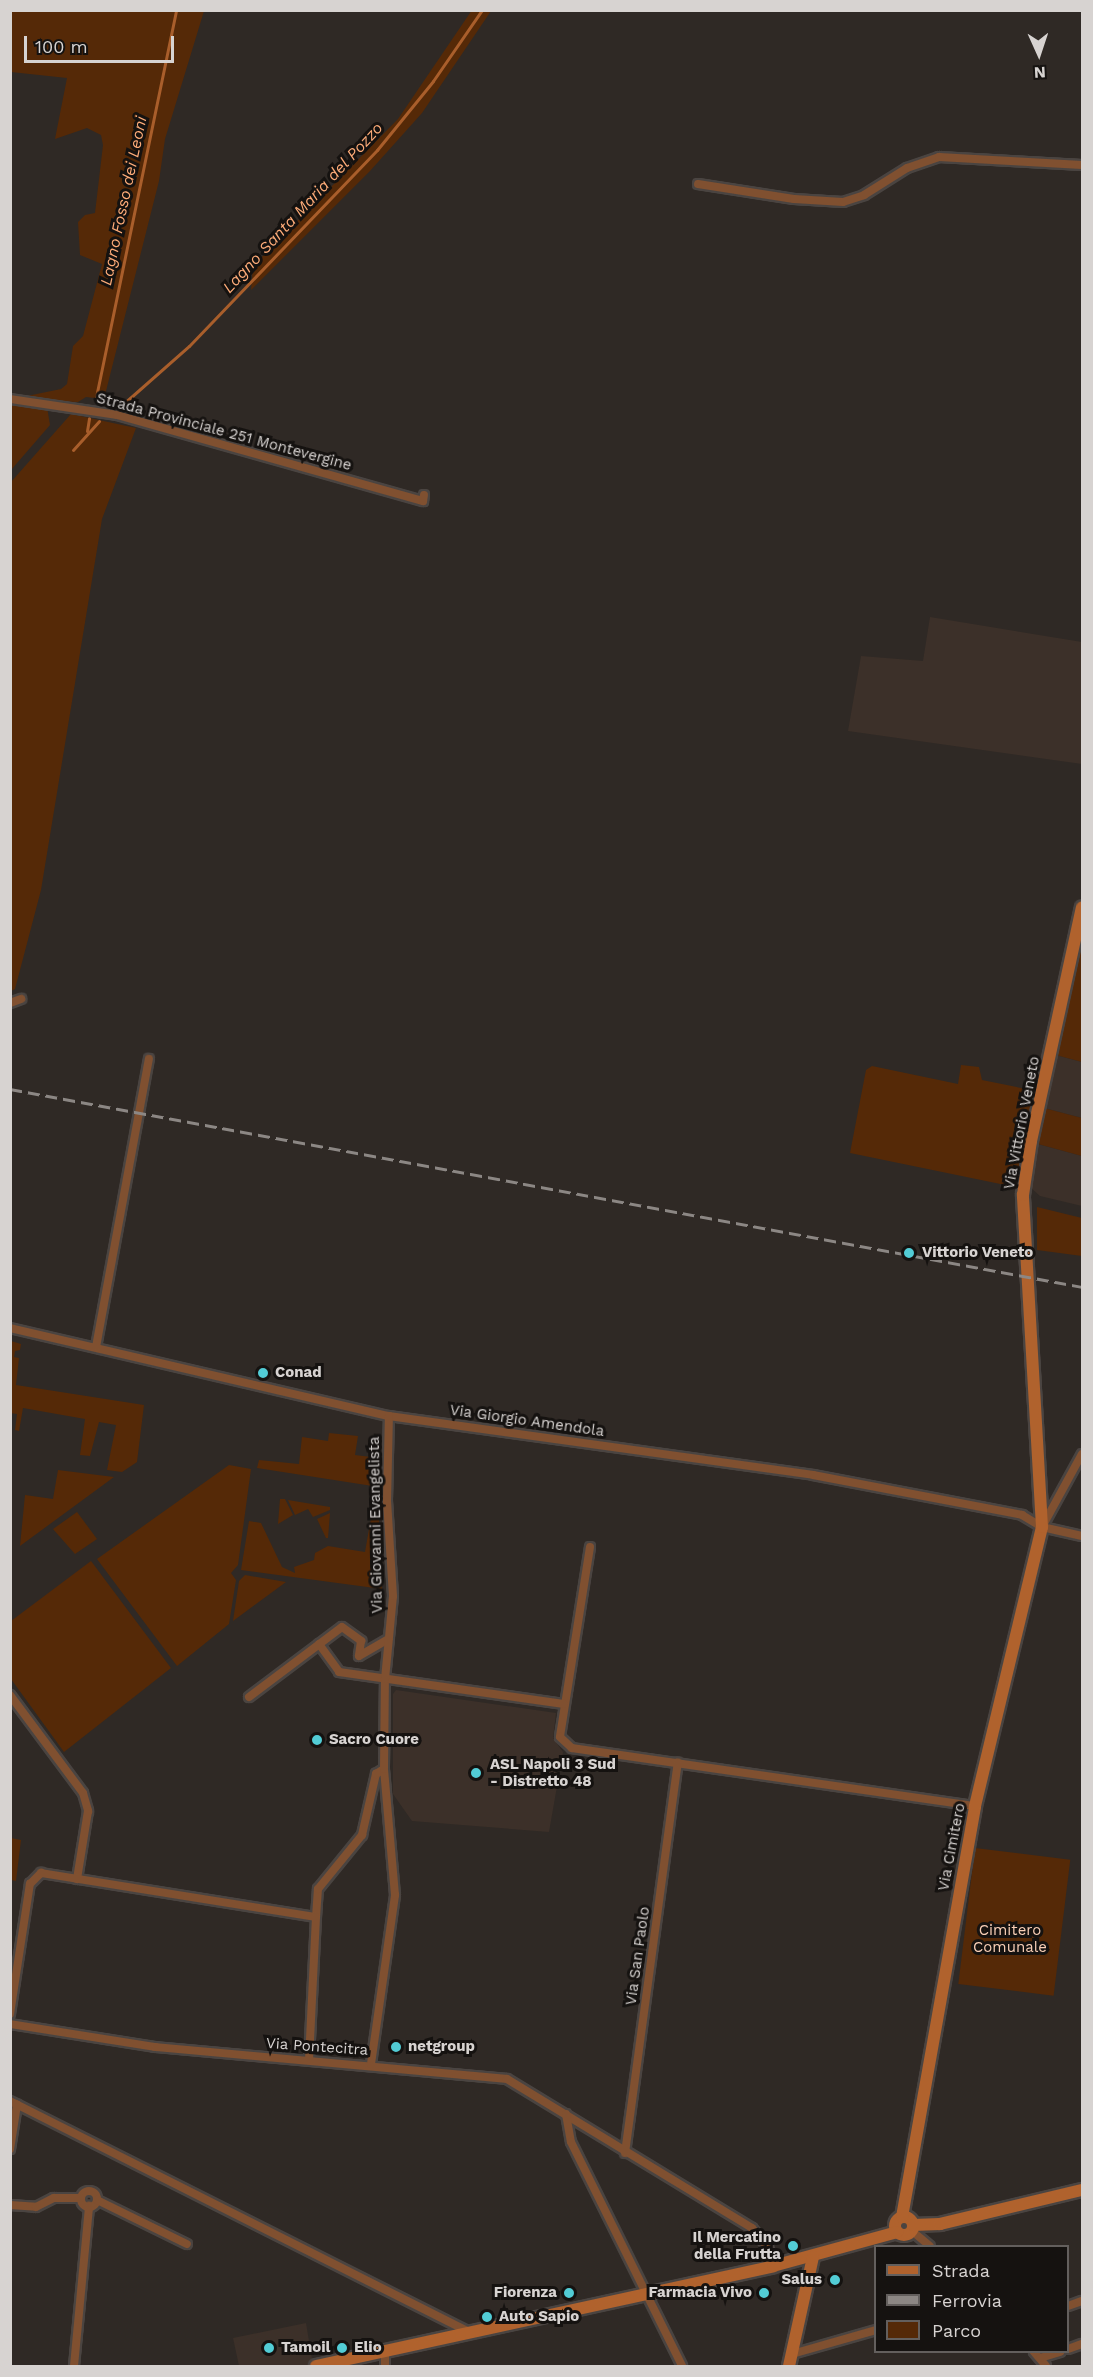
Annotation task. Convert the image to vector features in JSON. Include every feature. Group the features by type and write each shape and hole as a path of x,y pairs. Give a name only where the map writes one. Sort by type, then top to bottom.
{"street":[{"path":"698,184 794,199 843,202 864,195 906,168 939,157 1083,165"},
{"name":"Strada Provinciale 251 Montevergine","path":"10,399 117,415 423,501 424,495"},
{"name":"Via Vittorio Veneto","path":"1042,1527 1023,1195 1031,1141 1083,907"},
{"path":"10,1004 21,999"},
{"path":"96,1347 149,1059"},
{"name":"Via Giorgio Amendola","path":"10,1328 389,1416 813,1475 1022,1515 1042,1527"},
{"name":"Via Giovanni Evangelista","path":"371,2064 395,1895 384,1770 385,1679 393,1596 387,1501 389,1416"},
{"path":"1083,1454 1042,1527 1083,1536"},
{"name":"Via Cimitero","path":"897,2232 896,2223 902,2217 975,1806 1042,1527"},
{"path":"590,1547 560,1737 572,1748 975,1806"},
{"path":"249,1696 342,1627 361,1641 359,1656 389,1639"},
{"path":"319,1644 339,1672 564,1704"},
{"path":"10,1695 83,1793 88,1811 77,1879"},
{"name":"Via San Paolo","path":"625,2153 678,1763"},
{"path":"309,2060 318,1889 362,1835 375,1774 384,1770"},
{"path":"10,2014 30,1884 41,1873 316,1917"},
{"name":"Via Pontecitra","path":"10,2024 155,2047 495,2076 518,2084 625,2153 752,2228 768,2247 773,2266"},
{"path":"10,2149 14,2103 471,2333"},
{"path":"566,2114 571,2142 682,2367"},
{"path":"316,2367 813,2257 897,2232 905,2235 913,2228 940,2224 1083,2190"},
{"path":"10,2205 36,2207 54,2198 81,2198 90,2191 97,2200 187,2244"},
{"path":"81,2198 89,2206"},
{"path":"74,2367 89,2206 97,2200"},
{"path":"902,2217 928,2245"},
{"path":"789,2367 813,2257"},
{"path":"792,2354 874,2331"},
{"path":"385,2353 385,2367"},
{"path":"1046,2367 1037,2355 1052,2353"}],"shaded area":[{"path":"930,617 1082,642 1082,764 848,731 861,656 923,661"},
{"path":"1056,1055 1082,1062 1082,1118 1044,1108"},
{"path":"1038,1144 1082,1156 1082,1206 1040,1196 1030,1187"},
{"name":"ASL Napoli 3 Sud - Distretto 48","path":"396,1690 556,1713 553,1738 563,1752 549,1832 412,1821 393,1794 393,1694"},
{"path":"306,2323 313,2365 239,2366 233,2338"}],"green space":[{"path":"472,10 491,11 422,113 370,171 251,290 253,266 398,119"},
{"path":"11,11 204,11 165,139 159,181 104,399 86,397 78,402 26,400 27,396 61,389 67,384 73,346 83,336 102,264 80,255 78,222 85,215 95,213 103,145 101,135 87,128 55,139 67,78 11,72"},
{"path":"11,403 47,407 50,425 11,470"},
{"path":"71,414 136,428 102,519 41,890 15,989 11,991 11,482"},
{"path":"1082,939 1082,1062 1056,1055"},
{"path":"961,1065 979,1067 982,1080 1036,1091 1015,1187 850,1153 866,1070 872,1066 958,1084"},
{"path":"1044,1108 1082,1118 1082,1156 1038,1144"},
{"path":"1037,1207 1082,1218 1082,1256 1037,1250"},
{"path":"11,1341 21,1344 20,1350 15,1351 14,1357 19,1358 16,1385 144,1405 137,1462 122,1472 107,1470 116,1425 99,1422 90,1456 80,1455 85,1419 23,1408 19,1431 15,1430 17,1414 10,1413"},
{"path":"329,1433 358,1436 355,1455 379,1458 379,1487 257,1468 259,1460 299,1464 302,1437 328,1441"},
{"path":"229,1465 251,1469 238,1565 231,1573 236,1580 229,1624 177,1666 97,1559"},
{"path":"58,1470 114,1477 20,1546 25,1495 53,1499"},
{"path":"280,1499 285,1499 293,1515 278,1524"},
{"path":"288,1500 330,1507 330,1510 313,1517 308,1509 295,1515"},
{"path":"77,1512 97,1539 75,1554 53,1529"},
{"path":"330,1513 328,1538 326,1538 317,1519"},
{"path":"371,1518 379,1518 382,1589 241,1570 249,1521 261,1523 282,1567 295,1573 294,1567 314,1560 315,1553 328,1546 365,1552"},
{"path":"91,1561 171,1668 64,1752 11,1679 11,1621"},
{"path":"245,1575 286,1582 233,1621 239,1581"},
{"path":"11,1838 21,1840 16,1881 11,1880"},
{"name":"Cimitero Comunale","path":"975,1848 1070,1860 1054,1996 958,1984"}],"waterway":[{"name":"Lagno Fosso dei Leoni","path":"96,397 176,10"},
{"name":"Lagno Santa Maria del Pozzo","path":"122,405 189,346 377,150 433,81 482,10"},
{"name":"Lagno Fosso dei Leoni","path":"87,431 89,418"},
{"name":"Lagno Santa Maria del Pozzo","path":"73,450 99,421"}],"railway":[{"path":"10,1089 1082,1287"}],"place":[{"name":"Vittorio Veneto","path":"909,1253"},
{"name":"Conad","path":"263,1373"},
{"name":"Sacro Cuore","path":"317,1740"},
{"name":"ASL Napoli 3 Sud - Distretto 48","path":"476,1773"},
{"name":"netgroup","path":"396,2047"},
{"name":"Il Mercatino della Frutta","path":"793,2246"},
{"name":"Salus","path":"835,2280"},
{"name":"Fiorenza","path":"569,2293"},
{"name":"Farmacia Vivo","path":"764,2293"},
{"name":"Auto Sapio","path":"487,2317"},
{"name":"Tamoil","path":"269,2348"},
{"name":"Elio","path":"342,2348"}]}
